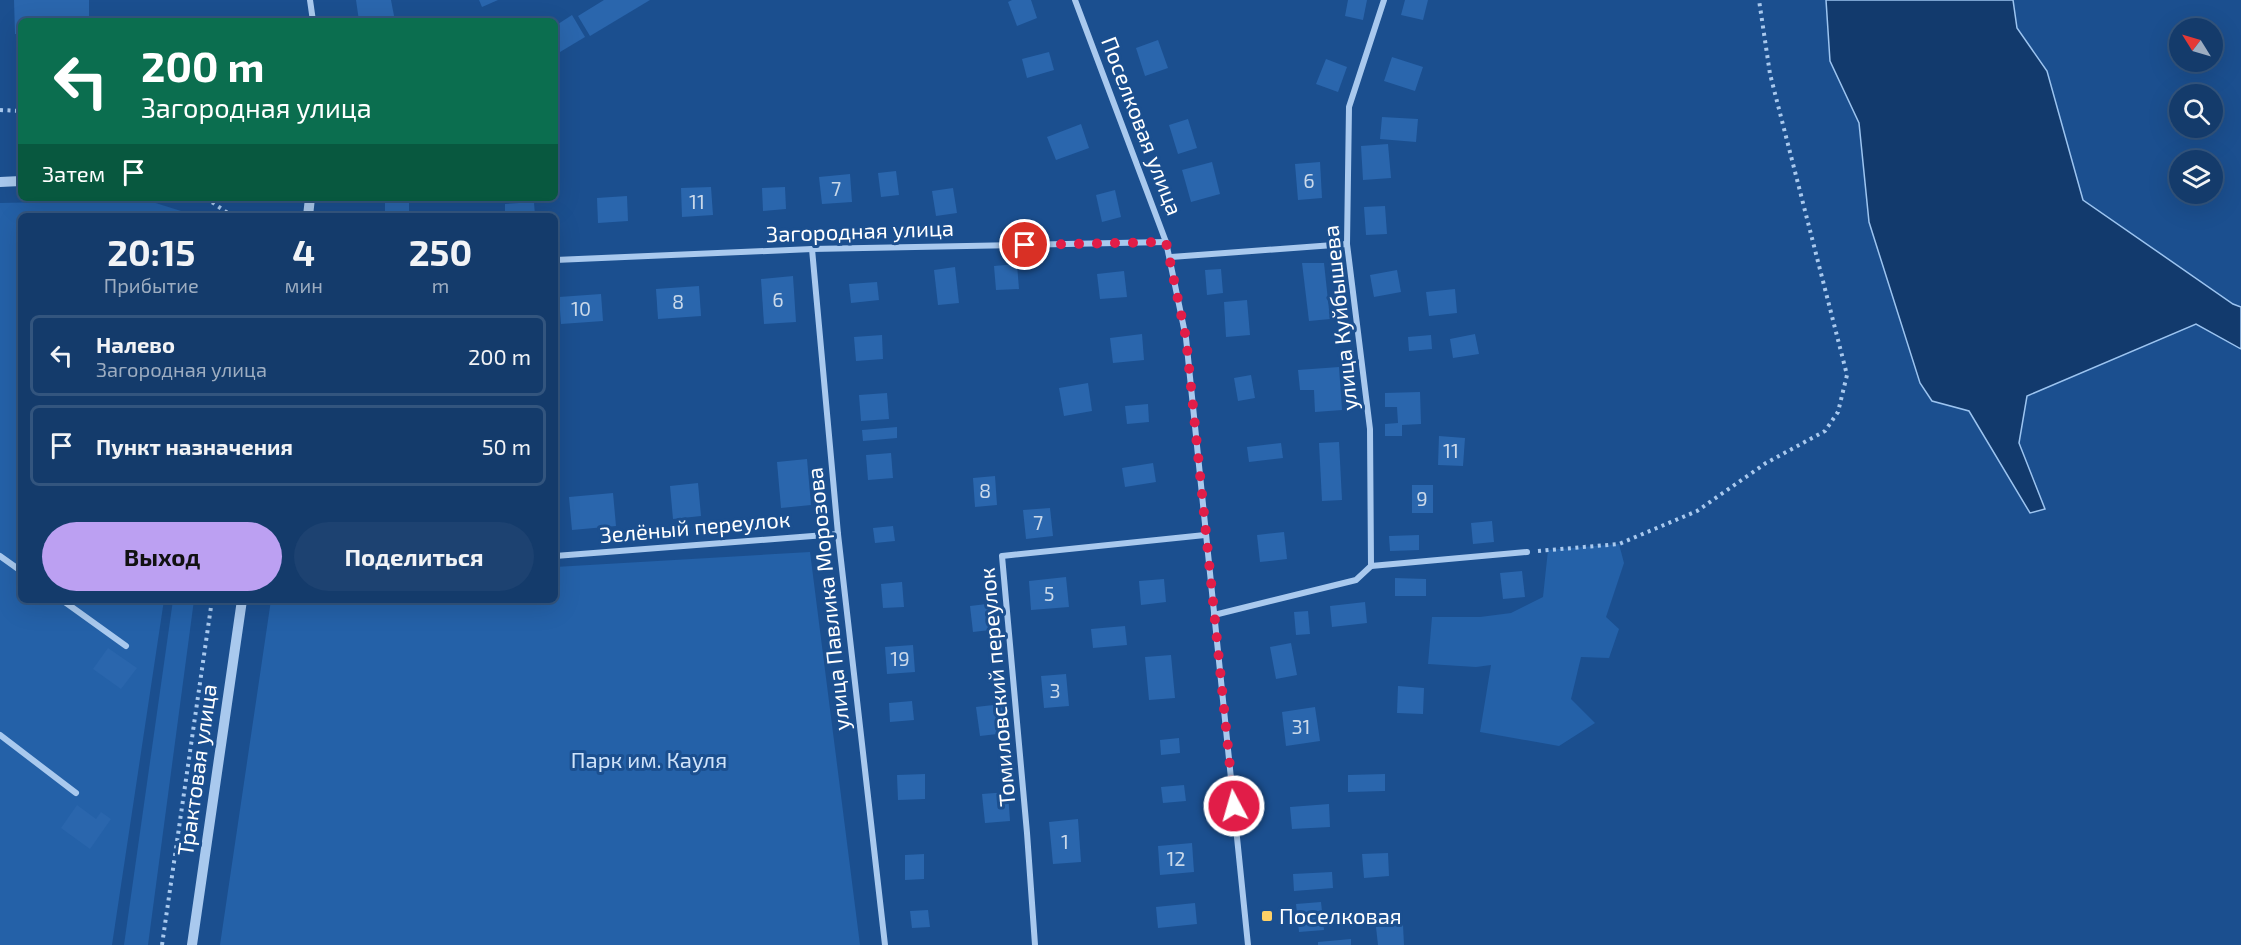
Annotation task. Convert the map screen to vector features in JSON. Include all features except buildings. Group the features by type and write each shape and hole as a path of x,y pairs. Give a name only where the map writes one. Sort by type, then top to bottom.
{"street":[{"path":"310,0 313,18"},
{"name":"Поселковая улица","path":"1075,0 1171,257 1186,338 1248,945"},
{"name":"улица Куйбышева","path":"1371,566 1370,429 1347,244 1349,107 1384,0"},
{"path":"0,182 18,181"},
{"name":"Загородная улица","path":"558,260 812,249 1166,242"},
{"path":"1171,257 1347,244"},
{"name":"улица Павлика Морозова","path":"812,249 838,534 885,945"},
{"name":"Зелёный переулок","path":"558,556 838,534"},
{"name":"Томиловский переулок","path":"1035,945 1002,556 1205,535"},
{"path":"1214,615 1356,580 1371,566 1527,552"},
{"path":"0,556 18,569"},
{"path":"66,603 126,646"},
{"name":"Трактовая улица","path":"192,945 242,603"},
{"path":"0,735 76,792"}],"path":[{"path":"1527,552 1619,544 1697,511 1766,463 1824,431 1838,412 1847,375 1770,74 1759,0"},
{"path":"0,110 18,111"},
{"path":"210,201 228,213"},
{"path":"162,945 212,603"}],"green space":[{"path":"149,201 187,213 18,213 18,603 164,603 112,945 0,945 0,203"},
{"path":"1619,544 1624,563 1606,617 1619,629 1609,658 1581,657 1571,699 1595,723 1559,746 1480,732 1491,665 1476,667 1428,664 1432,617 1480,617 1511,613 1543,597 1548,550"},
{"name":"Парк им. Кауля","path":"810,552 860,945 220,945 271,603 558,603 558,567"},
{"path":"173,603 194,603 148,945 124,945"}],"shaded area":[{"path":"1826,0 2013,0 2017,28 2047,71 2083,200 2233,304 2241,307 2241,349 2196,324 2027,396 2019,443 2045,509 2030,513 1969,411 1932,401 1920,383 1869,222 1859,123 1830,61"}],"place":[{"name":"Поселковая","path":"1267,916"}],"route":[{"path":"1025,245 1166,242 1171,257 1186,338 1234,806"}]}
